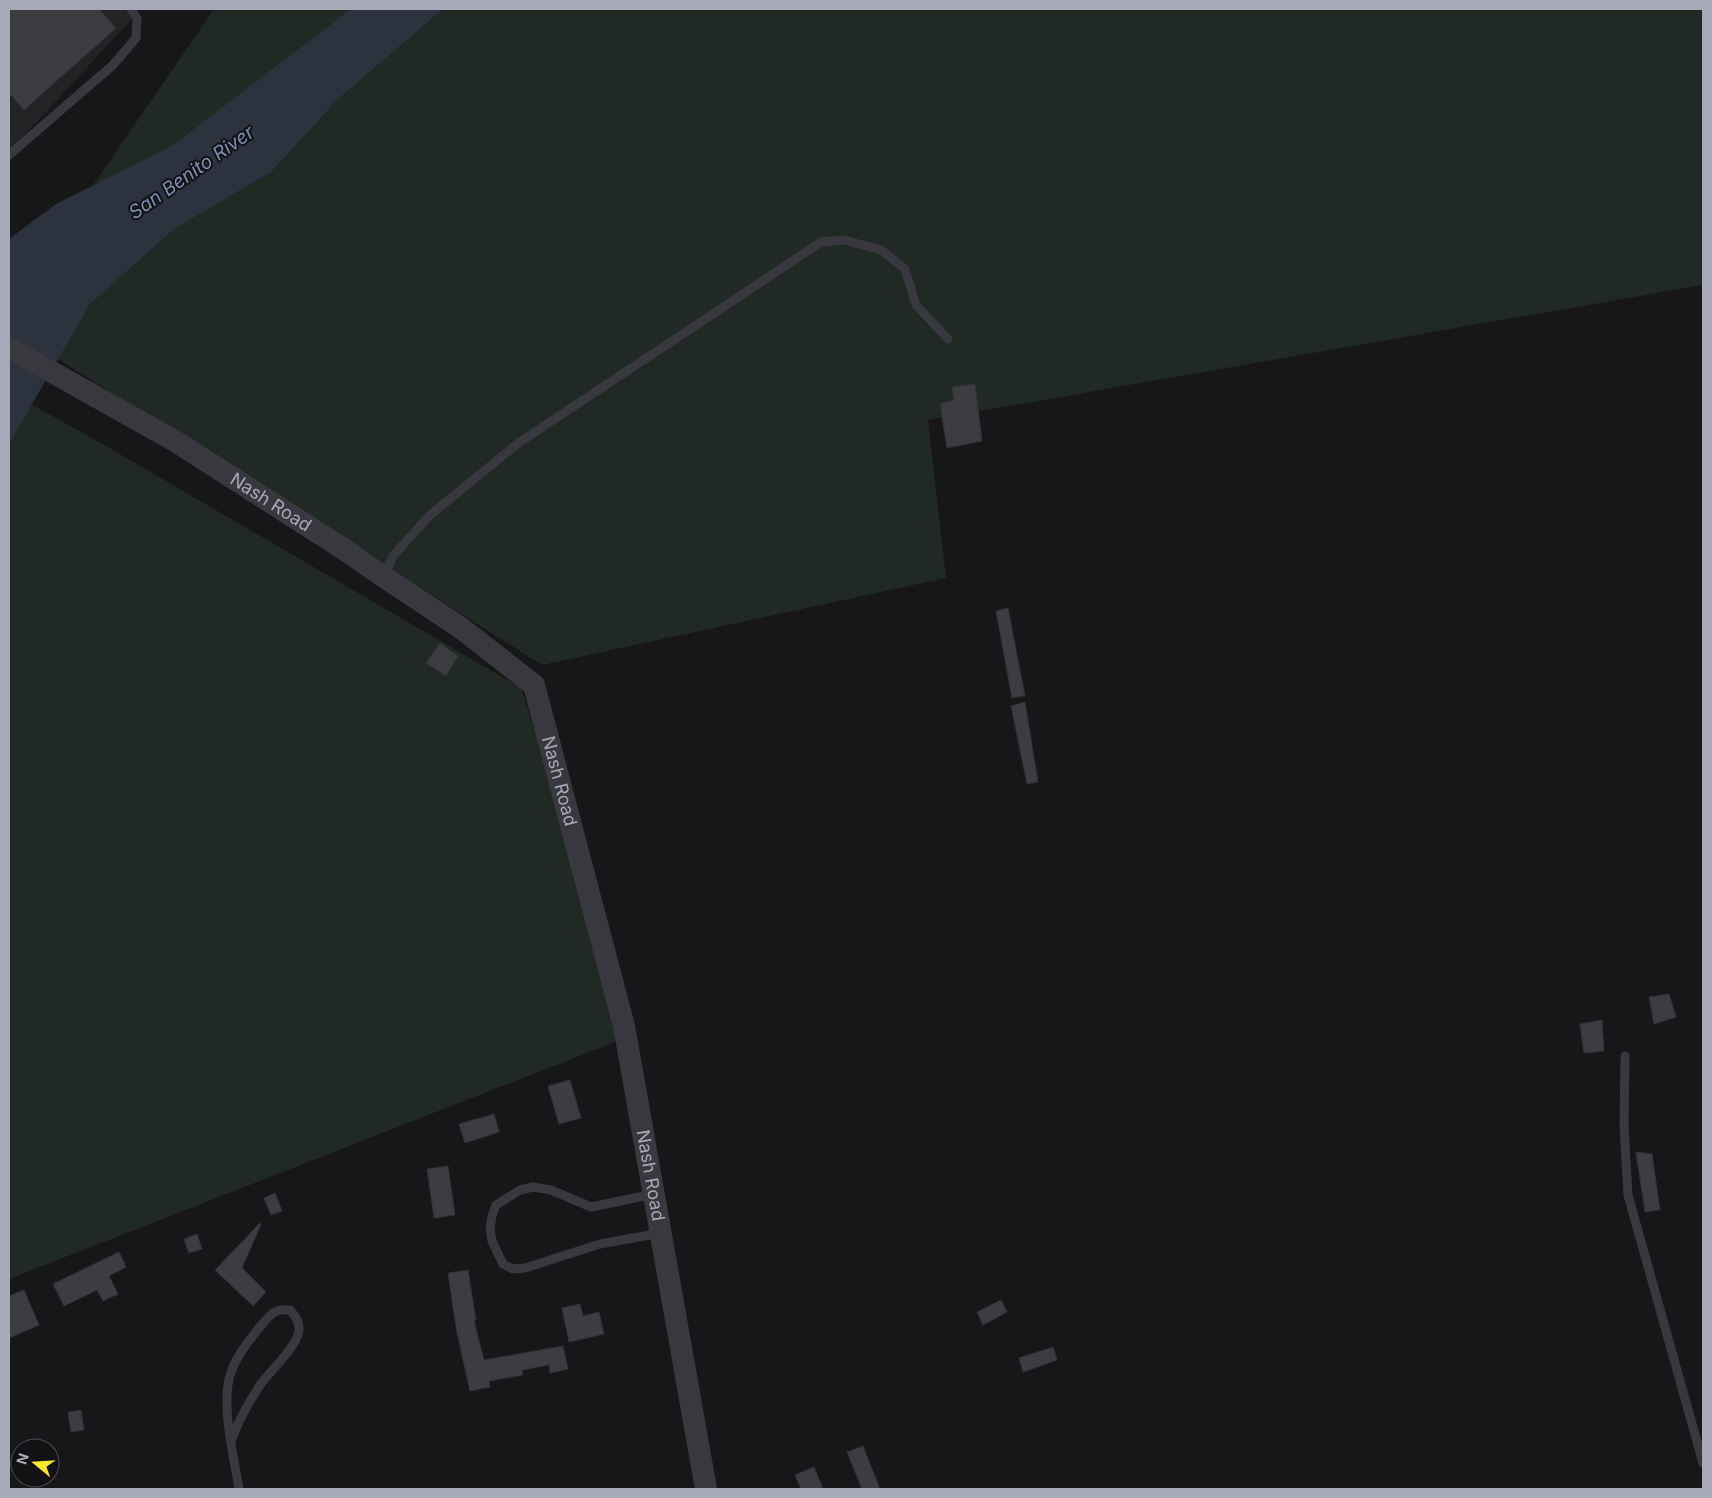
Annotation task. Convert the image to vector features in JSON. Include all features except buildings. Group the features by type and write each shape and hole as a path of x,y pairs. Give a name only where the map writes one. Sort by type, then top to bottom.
{"street":[{"name":"Nash Road","path":"9,348 175,441 356,557 461,628 534,685 624,1026 706,1489"}],"lane":[{"path":"9,155 113,65 136,38 137,19 131,9"},
{"path":"384,577 393,556 429,516 517,444 821,242 844,240 881,250 905,270 916,305 948,339"},
{"path":"1625,1056 1624,1126 1628,1195 1703,1463"},
{"path":"654,1194 590,1207 551,1190 533,1187 520,1190 496,1205 490,1229 492,1242 503,1264 513,1268 525,1268 600,1244 661,1233"},
{"path":"231,1441 248,1403 289,1350 299,1330 298,1319 290,1310 280,1308 272,1313 236,1359 230,1374 227,1401 231,1441 240,1489"}],"shaded area":[{"path":"9,9 141,9 9,152"},
{"path":"214,9 1703,9 1703,285 928,420 946,578 542,665 9,328 9,266 65,226"},
{"path":"9,392 94,439 521,688 633,1035 9,1279"}],"water":[{"name":"San Benito River","path":"351,9 443,9 338,99 271,172 174,229 90,304 9,444 9,239 56,204 173,145"}]}
